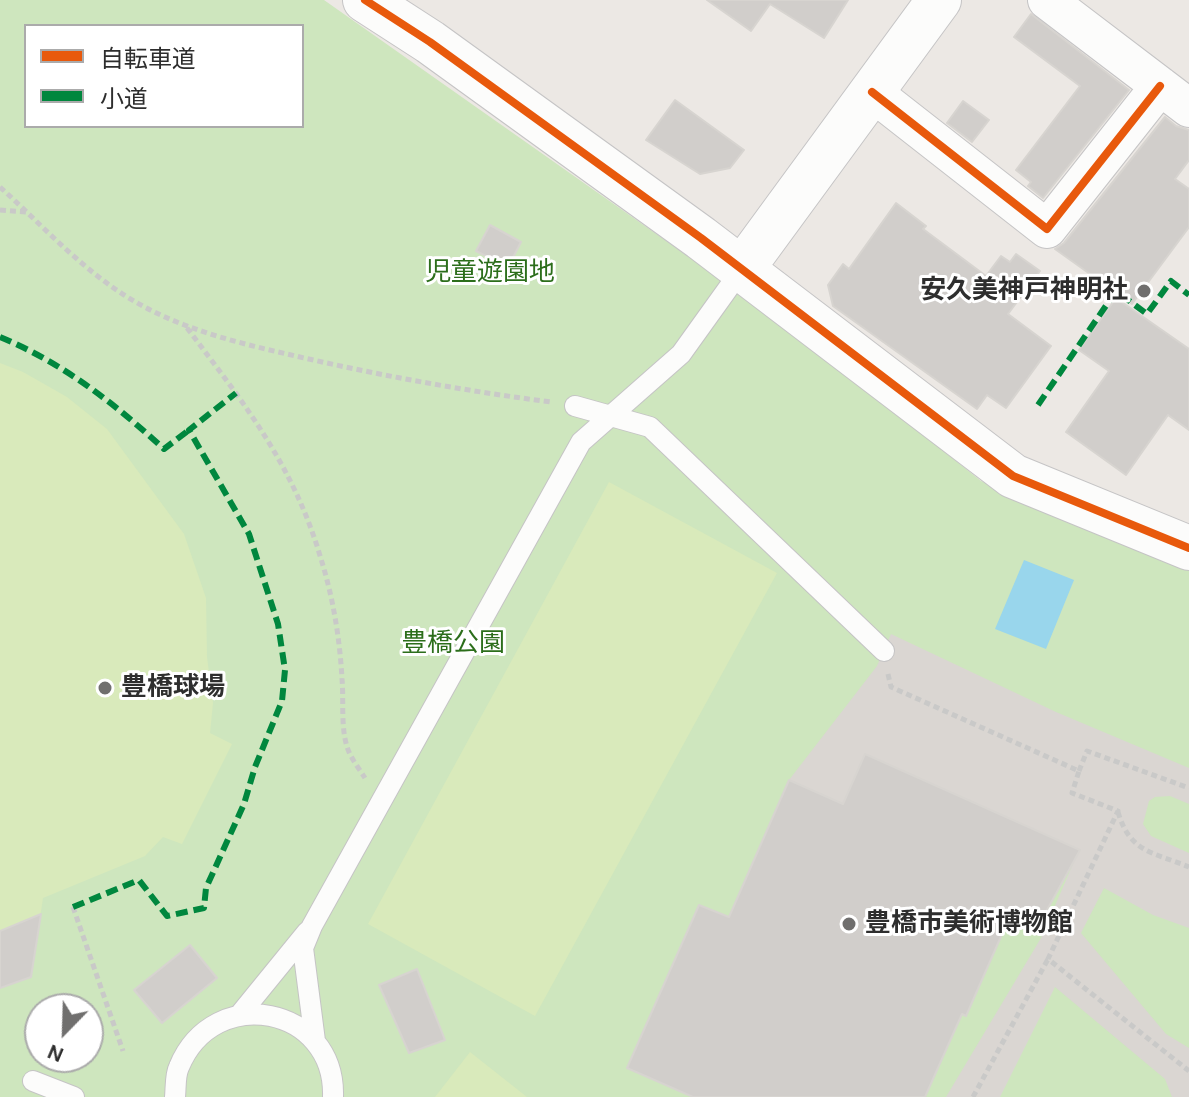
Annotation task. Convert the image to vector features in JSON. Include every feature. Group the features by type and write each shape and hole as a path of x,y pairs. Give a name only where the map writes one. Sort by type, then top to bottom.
{"street":[{"path":"365,0 430,42 742,269 1013,476 1189,548"},
{"path":"742,269 939,0"},
{"path":"872,92 1047,229 1175,97 1047,0"}],"lane":[{"path":"315,1041 303,948 312,926 581,442 681,354 742,269"},
{"path":"575,406 650,427 884,651"},
{"path":"241,1013 312,926"},
{"path":"175,1097 177,1069 193,1040 215,1023 241,1013 268,1014 294,1024 315,1041 329,1066 333,1097"},
{"path":"33,1081 74,1097"}],"path":[{"path":"0,187 94,273 132,300 186,327 374,373 575,406"},
{"path":"0,210 27,212"},
{"path":"186,327 276,451 299,498 322,559 331,602 342,675 343,729 348,752 365,778"},
{"path":"884,651 891,687 1079,771"},
{"path":"1118,811 1072,793 1087,751 1189,788"},
{"path":"1118,811 1124,830 1133,844 1189,867"},
{"path":"973,1097 1048,959 1118,811"},
{"path":"73,907 123,1051"},
{"path":"1048,959 1189,1071"}],"green space":[{"name":"豊橋公園","path":"0,0 324,0 797,333 981,481 1189,570 1189,1097 0,1097"},
{"name":"豊橋球場","path":"0,363 67,397 107,429 184,534 206,598 207,657 213,703 210,733 232,744 182,844 163,837 145,856 43,898 31,977 0,988"},
{"path":"609,482 777,573 535,1016 368,924"},
{"path":"470,1052 527,1097 435,1097"}],"shaded area":[{"path":"891,634 1056,712 1189,768 1189,804 1170,796 1155,797 1149,801 1143,824 1151,836 1189,853 1189,928 1153,915 1104,888 1081,933 1166,1034 1189,1048 1189,1097 1172,1097 1165,1079 1055,987 1000,1097 946,1097 1041,938 1079,850 865,754 843,804 789,780 877,666"}],"water":[{"path":"1024,560 1074,580 1046,649 995,629"}],"building":[{"path":"707,0 848,0 824,38 770,4 751,31"},
{"path":"1031,14 1129,90 1043,198 1028,186 1031,182 1016,170 1080,86 1014,37"},
{"path":"675,100 744,150 730,168 700,174 646,140"},
{"path":"963,101 989,120 972,142 947,123"},
{"path":"1165,117 1176,126 1189,130 1189,160 1175,179 1189,189 1189,227 1132,304 1055,249 1064,243"},
{"path":"896,203 926,226 923,229 986,276 1001,256 1010,262 1016,254 1040,271 1008,314 1051,346 1006,408 987,395 977,409 833,306 828,285 843,264 849,269"},
{"path":"490,225 521,242 508,267 476,251"},
{"path":"1116,298 1189,349 1189,430 1168,415 1126,475 1066,432 1109,371 1079,350"},
{"name":"豊橋市美術博物館","path":"865,754 1080,850 1042,919 1014,907 966,1016 962,1014 925,1097 693,1097 627,1068 699,905 729,917 789,780 843,804"},
{"path":"41,914 31,977 0,988 0,931"},
{"path":"190,945 217,978 162,1023 134,990"},
{"path":"417,969 445,1040 409,1053 379,985"}],"marked path":[{"path":"1038,405 1116,291 1147,314 1171,281 1189,295"},
{"path":"0,337 45,359 87,386 164,449 189,430"},
{"path":"73,907 139,880 167,916 204,908 206,888 244,804 255,767 282,701 285,670 278,624 249,534 189,430 236,393"}],"cycle path":[{"path":"365,0 430,42 701,238 1013,476 1189,548"},
{"path":"872,92 1047,229 1160,86"}],"place":[{"name":"安久美神戸神明社","path":"1144,291"},
{"name":"豊橋球場","path":"105,688"},
{"name":"豊橋市美術博物館","path":"849,924"}],"park label":[{"name":"児童遊園地","path":"490,273"}]}
